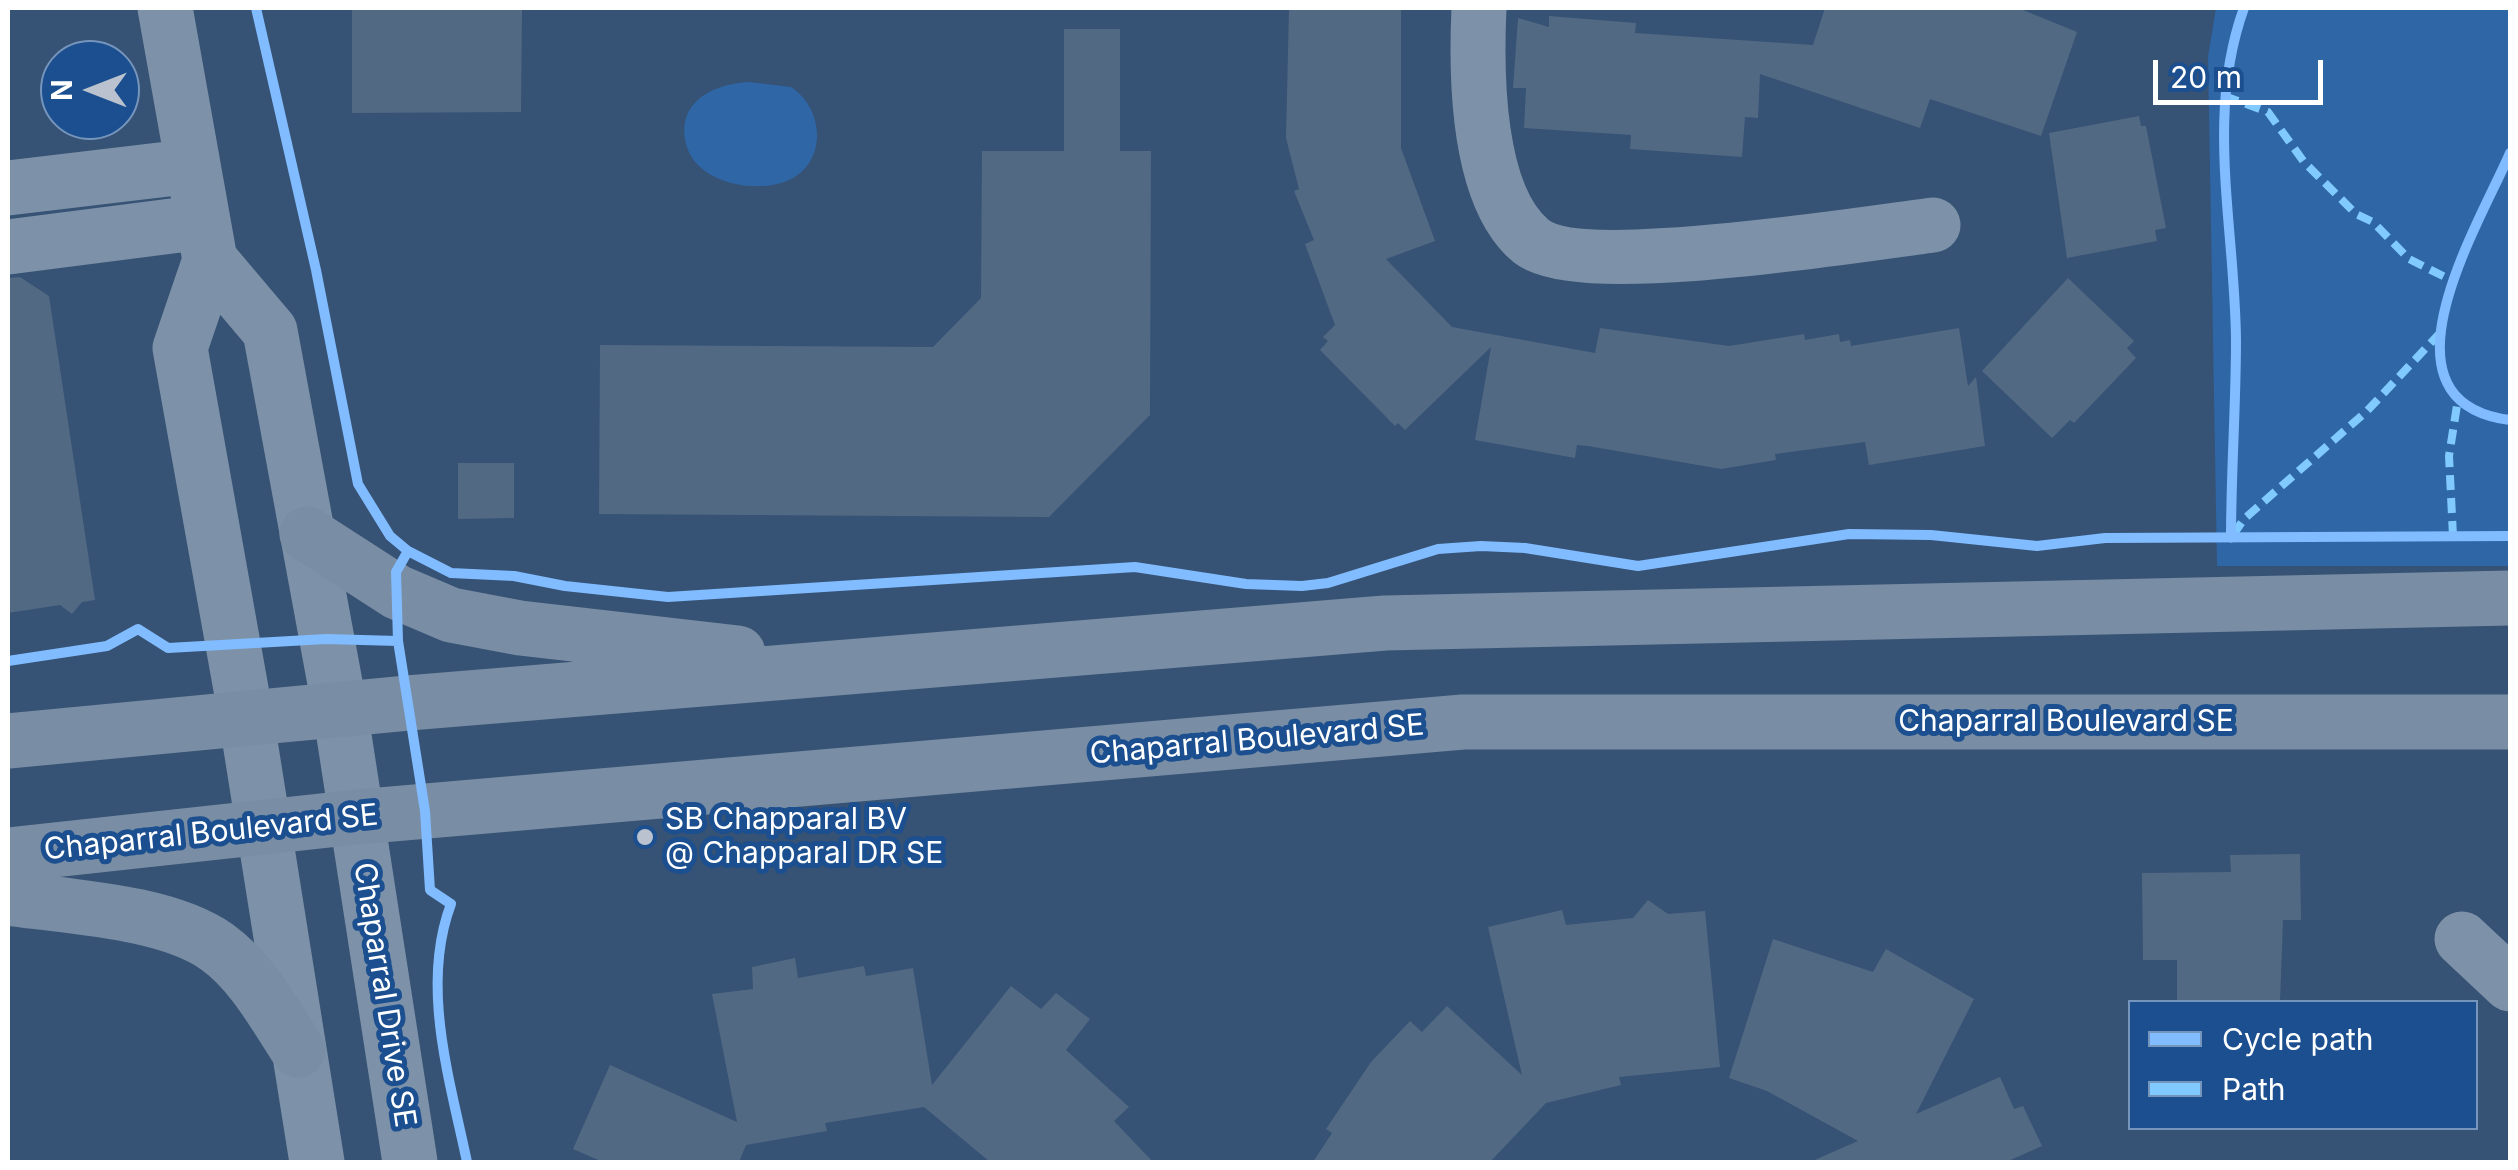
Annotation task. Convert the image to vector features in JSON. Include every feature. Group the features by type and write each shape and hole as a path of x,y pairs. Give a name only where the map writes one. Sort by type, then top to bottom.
{"main road":[{"path":"306,534 397,592 468,619 846,667"},
{"path":"8,741 246,717 1386,623 2510,598"},
{"name":"Chaparral Boulevard SE","path":"8,855 358,817 1462,722 2510,722"},
{"path":"8,898 152,922 204,939 246,975 298,1050"}],"street":[{"path":"165,8 206,241 180,348 265,827 316,1162"},
{"path":"1478,8 1480,108 1496,184 1518,227 1540,247 1590,255 1689,253 1933,225"},
{"path":"8,188 193,166"},
{"path":"8,247 206,241"},
{"name":"Chaparral Drive SE","path":"206,241 270,330 340,710 410,1162"},
{"path":"2462,939 2510,984"}],"shaded area":[{"path":"2216,8 2510,8 2510,566 2217,566 2208,57"},
{"path":"749,82 791,87 802,97 815,122 817,136 810,162 787,181 759,186 729,182 703,169 687,147 686,119 699,99 722,87"}],"building":[{"path":"352,8 522,8 521,112 352,113"},
{"path":"1289,8 1401,8 1401,148 1435,241 1386,259 1452,327 1595,353 1600,328 1729,346 1804,334 1805,340 1839,334 1840,342 1850,340 1851,346 1959,328 1968,386 1976,377 1985,446 1869,465 1865,442 1775,454 1776,460 1721,469 1588,446 1577,445 1575,458 1475,440 1491,347 1405,430 1398,423 1395,426 1320,350 1328,341 1323,337 1335,325 1305,244 1314,240 1294,191 1299,189 1286,138"},
{"path":"1825,8 2018,8 2077,32 2041,136 1930,99 1920,128 1760,74 1758,118 1745,117 1742,157 1630,149 1631,135 1524,128 1526,88 1513,88 1518,18 1549,27 1549,16 1636,23 1635,33 1813,45"},
{"path":"1064,29 1120,29 1120,151 1151,151 1150,415 1049,517 599,514 600,345 933,347 981,298 982,151 1064,151"},
{"path":"2139,116 2141,126 2146,126 2166,228 2155,230 2157,241 2067,258 2049,133"},
{"path":"20,277 49,296 95,600 82,602 72,614 60,605 8,613 8,278"},
{"path":"2068,278 2134,341 2127,348 2136,358 2074,423 2070,420 2052,438 1982,371"},
{"path":"458,463 514,463 514,518 458,519"},
{"path":"2300,854 2301,920 2283,920 2280,1000 2177,1000 2177,960 2143,960 2142,873 2231,872 2230,855"},
{"path":"1648,900 1668,914 1705,911 1720,1067 1619,1077 1621,1085 1546,1103 1490,1162 1313,1162 1332,1133 1326,1129 1371,1062 1410,1021 1422,1032 1447,1006 1522,1075 1488,927 1562,910 1566,925 1633,918"},
{"path":"1773,939 1873,972 1886,949 1974,999 1916,1114 2000,1077 2014,1109 2023,1106 2042,1146 2006,1162 1810,1162 1858,1141 1767,1091 1729,1078"},
{"path":"795,958 798,978 864,966 866,976 913,968 932,1085 1011,986 1041,1009 1056,993 1090,1019 1066,1050 1129,1107 1114,1121 1153,1162 990,1162 924,1107 825,1123 827,1131 746,1145 739,1162 603,1162 573,1149 610,1065 737,1122 712,994 753,989 752,967"}],"marked path":[{"path":"2224,96 2268,112 2304,162 2356,214 2373,222 2409,259 2455,282"},
{"path":"2233,535 2244,519 2367,411 2440,333"},
{"path":"2453,536 2449,456 2458,399"}],"cycle path":[{"path":"256,8 316,270 358,484 390,536 408,551 451,573 514,576 565,586 668,597 1135,567 1246,584 1302,586 1328,583 1438,549 1481,546 1525,548 1638,566 1849,534 1931,535 2037,546 2105,538 2510,536"},
{"path":"2231,538 2236,340 2224,131 2232,48 2244,8"},
{"path":"2510,153 2459,264 2446,307 2440,347 2446,381 2468,406 2510,420"},
{"path":"408,551 396,572 398,641 425,811 430,890 451,904 442,935 438,1000 446,1066 467,1162"},
{"path":"8,661 107,646 138,629 168,648 326,639 398,641"}],"place":[{"name":"SB Chapparal BV @ Chapparal DR SE","path":"645,837"}]}
